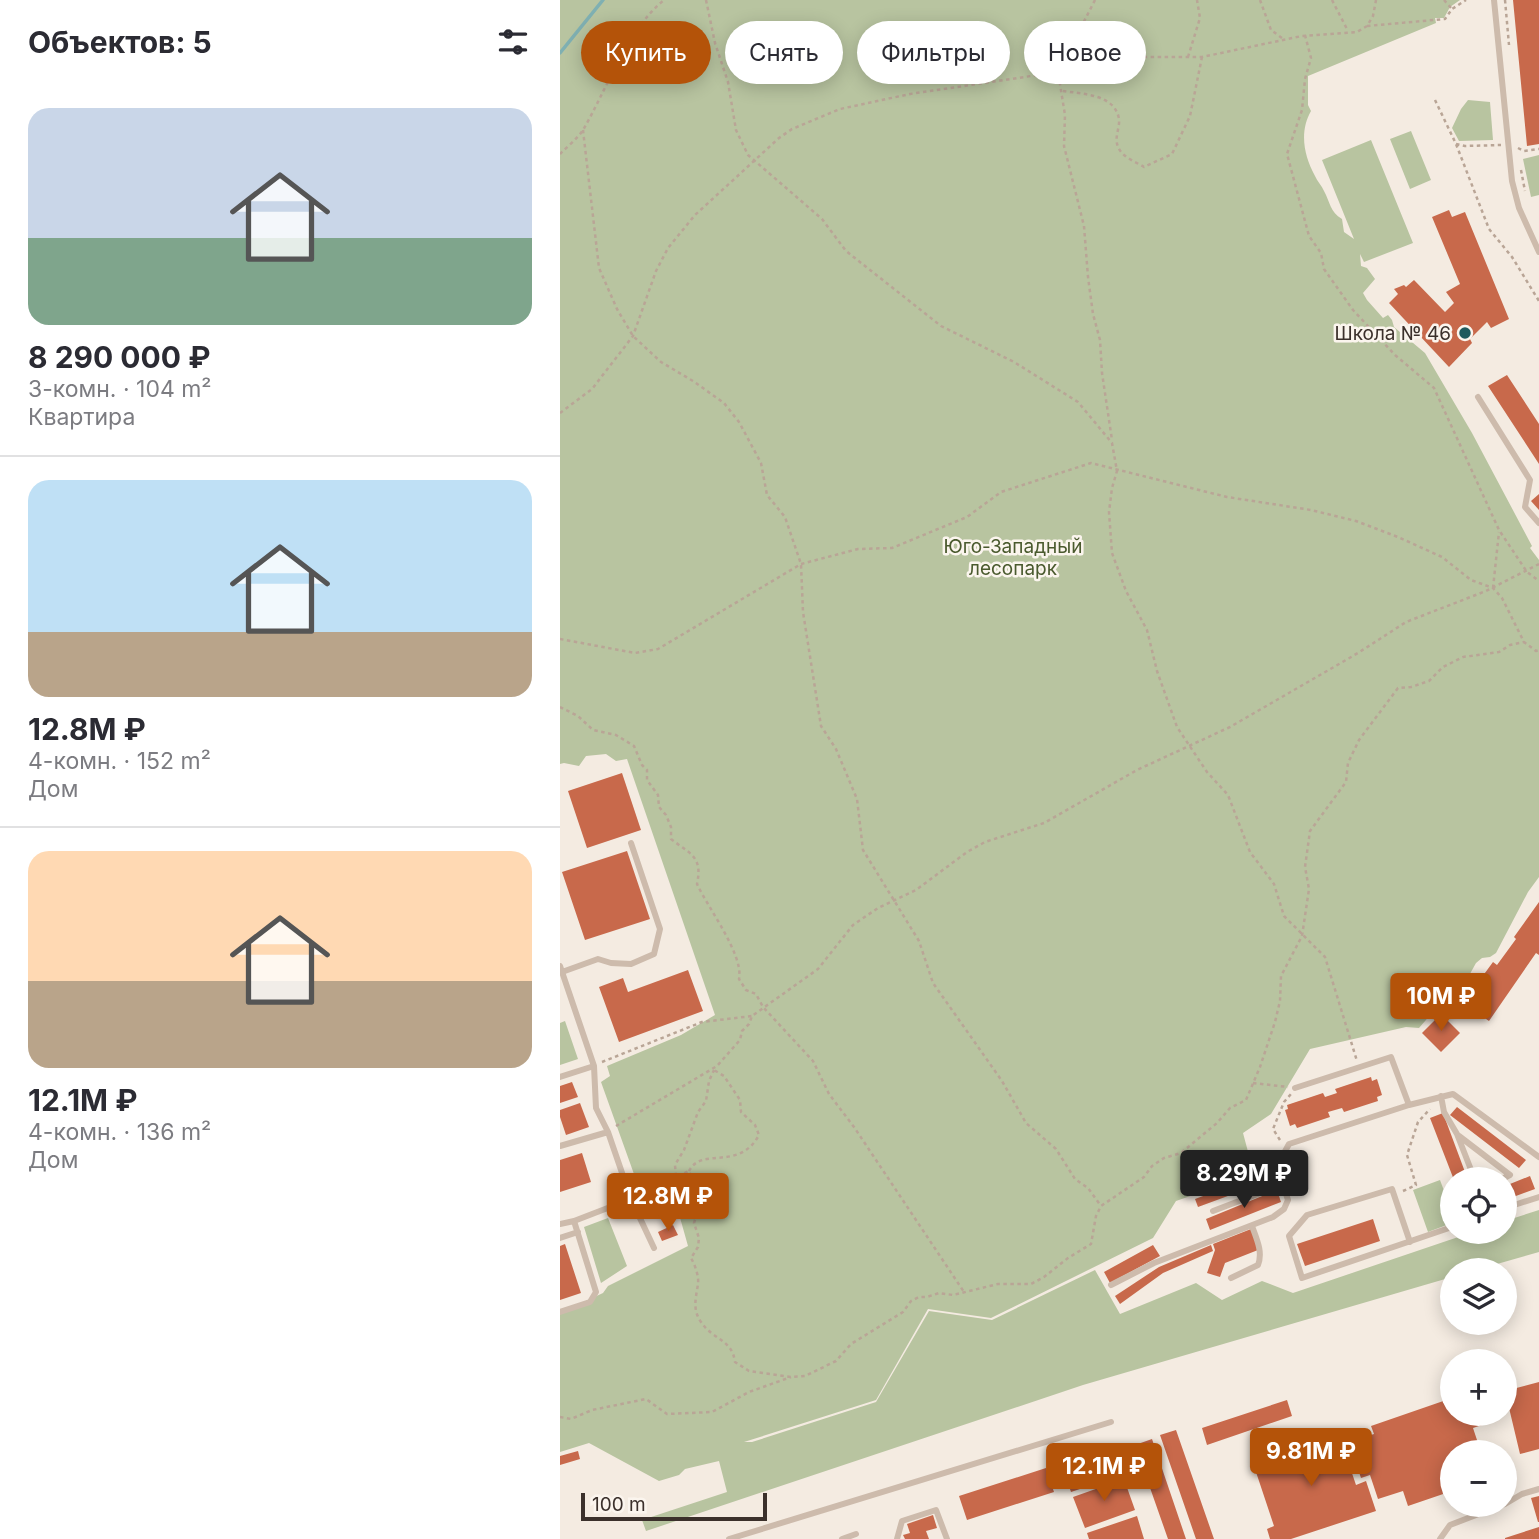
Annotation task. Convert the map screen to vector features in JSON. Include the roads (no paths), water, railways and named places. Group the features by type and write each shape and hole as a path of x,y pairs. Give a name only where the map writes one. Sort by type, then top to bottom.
{"lane":[{"path":"1494,0 1512,181 1519,208 1539,253"},
{"path":"1478,397 1530,480 1525,507 1539,523"},
{"path":"631,843 660,929 654,954 632,964 598,959 561,969 594,1066 596,1108 608,1132 631,1199 654,1248"},
{"path":"1295,1088 1391,1057 1409,1105"},
{"path":"560,1077 594,1066"},
{"path":"1111,1285 1154,1263 1252,1226 1284,1209 1288,1200 1277,1166 1289,1144 1409,1105 1453,1094 1539,1157"},
{"path":"1441,1096 1444,1112 1457,1134 1470,1167"},
{"path":"560,1146 608,1132"},
{"path":"1457,1134 1500,1167"},
{"path":"1213,1211 1284,1184"},
{"path":"1410,1242 1392,1189 1307,1215 1289,1237 1302,1278 1410,1242 1440,1231"},
{"path":"1517,1204 1539,1197"},
{"path":"560,1224 631,1199"},
{"path":"560,1312 590,1302 596,1292 574,1221"},
{"path":"1231,1278 1258,1265 1261,1258 1252,1226"},
{"path":"560,1238 578,1232"},
{"path":"729,1539 1111,1422"},
{"path":"1517,1497 1539,1489"},
{"path":"897,1539 902,1521 936,1510 947,1539"},
{"path":"1440,1539 1450,1525 1471,1517"},
{"path":"842,1539 856,1534"}],"waterway":[{"path":"560,53 603,0"}],"place":[{"name":"Школа № 46","path":"1465,333"}],"park label":[{"name":"Юго-Западный лесопарк","path":"1013,557"}]}
